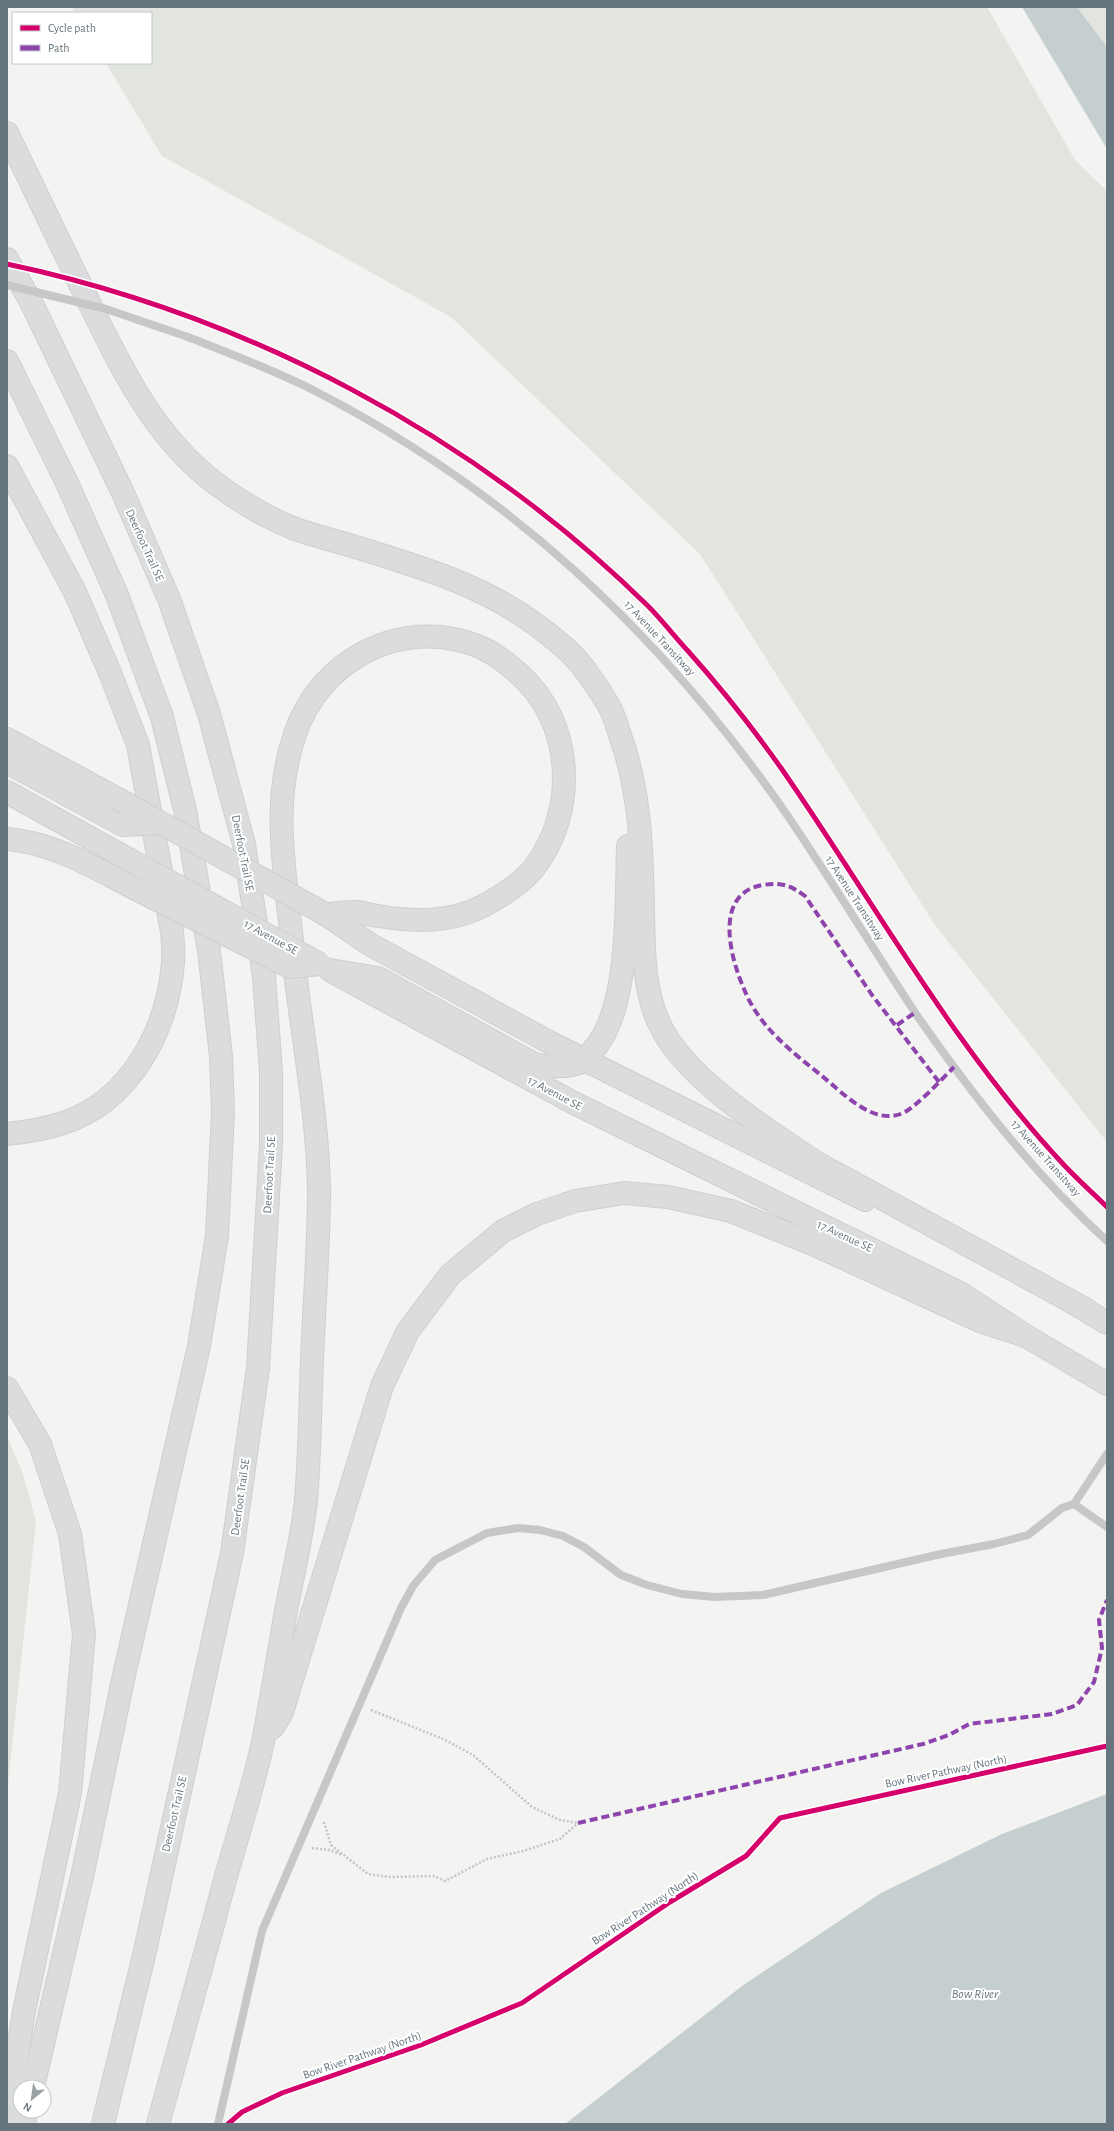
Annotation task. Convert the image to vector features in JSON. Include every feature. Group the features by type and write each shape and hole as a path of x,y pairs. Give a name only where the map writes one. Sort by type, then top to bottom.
{"main road":[{"path":"7,133 116,357 154,421 185,456 213,482 249,506 295,528 428,569 474,588 502,602 536,624 569,651 587,672 612,711 630,767 641,829 646,972 652,1002 660,1025 692,1069 724,1097 768,1130 817,1163 1087,1310 1107,1323"},
{"name":"Deerfoot Trail SE","path":"7,259 31,302 123,493 169,599 209,714 244,844 264,977 271,1072 271,1145 258,1368 232,1552 144,1951 103,2124"},
{"path":"7,361 67,483 117,595 162,717 185,810 209,951 221,1056 223,1113 217,1236 199,1346 124,1675 83,1872 35,2079"},
{"path":"7,466 76,592 138,745 172,932 173,962 168,999 157,1033 121,1088 95,1108 65,1123 34,1131 7,1134"},
{"path":"158,2124 262,1747 306,1502 318,1191 316,1122 298,1000 280,834 284,777 297,728 305,711 341,667 363,651 382,643 404,638 425,637 451,639 475,645 496,655 535,688 549,710 559,736 564,763 565,790 556,823 545,850 531,872 510,889 486,905 467,913 442,919 415,921 356,912 325,914"},
{"path":"7,738 325,914 371,945 585,1060 1087,1310"},
{"path":"7,762 123,826 161,824"},
{"path":"7,839 37,845 65,854 290,968 325,967 378,978 536,1065 553,1067 585,1060 603,1040 621,980 626,928 630,767"},
{"name":"17 Avenue SE","path":"7,792 572,1102 954,1290 1026,1336 1107,1384"},
{"path":"262,1747 282,1712 382,1386 408,1331 450,1275 503,1230 537,1214 576,1202 624,1193 668,1197 731,1211 813,1244 980,1321 1026,1336"},
{"path":"7,1388 40,1444 70,1534 84,1634 70,1793 24,2011 8,2124"}],"lane":[{"name":"17 Avenue Transitway","path":"7,285 106,310 188,337 262,366 314,390 414,448 472,486 520,523 575,569 632,624 682,678 783,809 916,1012 954,1067 1048,1181 1107,1241"},
{"path":"218,2124 262,1931 359,1705 413,1586 435,1560 487,1533 518,1528 540,1530 563,1536 584,1547 621,1575 647,1585 682,1594 715,1597 763,1595 941,1554 994,1544 1028,1534 1062,1508 1074,1504 1107,1454"},
{"path":"1074,1504 1107,1527"}],"path":[{"path":"317,1802 331,1845 368,1874 397,1877 434,1876 445,1881 487,1859 523,1851 560,1839 578,1823 560,1820 532,1807 473,1755 443,1739 359,1705"},
{"path":"293,1856 318,1848 330,1850 346,1857"}],"shaded area":[{"path":"72,7 987,7 1075,160 1107,191 1107,1142 935,925 700,554 451,317 162,156 107,64 152,64 152,12 74,12"},
{"path":"1077,7 1107,7 1107,47"},
{"path":"7,1437 22,1471 36,1521 7,1794"}],"water":[{"path":"1022,7 1077,7 1107,47 1107,149"},
{"name":"Bow River","path":"1107,1794 1107,2124 565,2124 742,1986 881,1893 1002,1834"}],"marked path":[{"path":"939,1082 872,995 805,896 795,889 785,885 769,884 747,890 737,900 731,913 731,944 739,976 750,1003 767,1027 788,1048 850,1099 871,1112 882,1116 894,1116 905,1112 917,1103 930,1091 954,1067"},
{"path":"897,1025 916,1012"},
{"path":"578,1823 923,1744 949,1735 969,1724 1052,1714 1077,1705 1094,1682 1102,1648 1099,1620 1107,1600"}],"cycle path":[{"path":"7,264 96,286 184,315 269,349 352,390 432,436 508,487 580,544 653,611 736,708 781,768 915,972 986,1072 1064,1165 1107,1207"},
{"name":"Bow River Pathway (North)","path":"228,2124 242,2112 282,2093 421,2045 522,2003 670,1902 746,1856 780,1818 1107,1746"}]}
